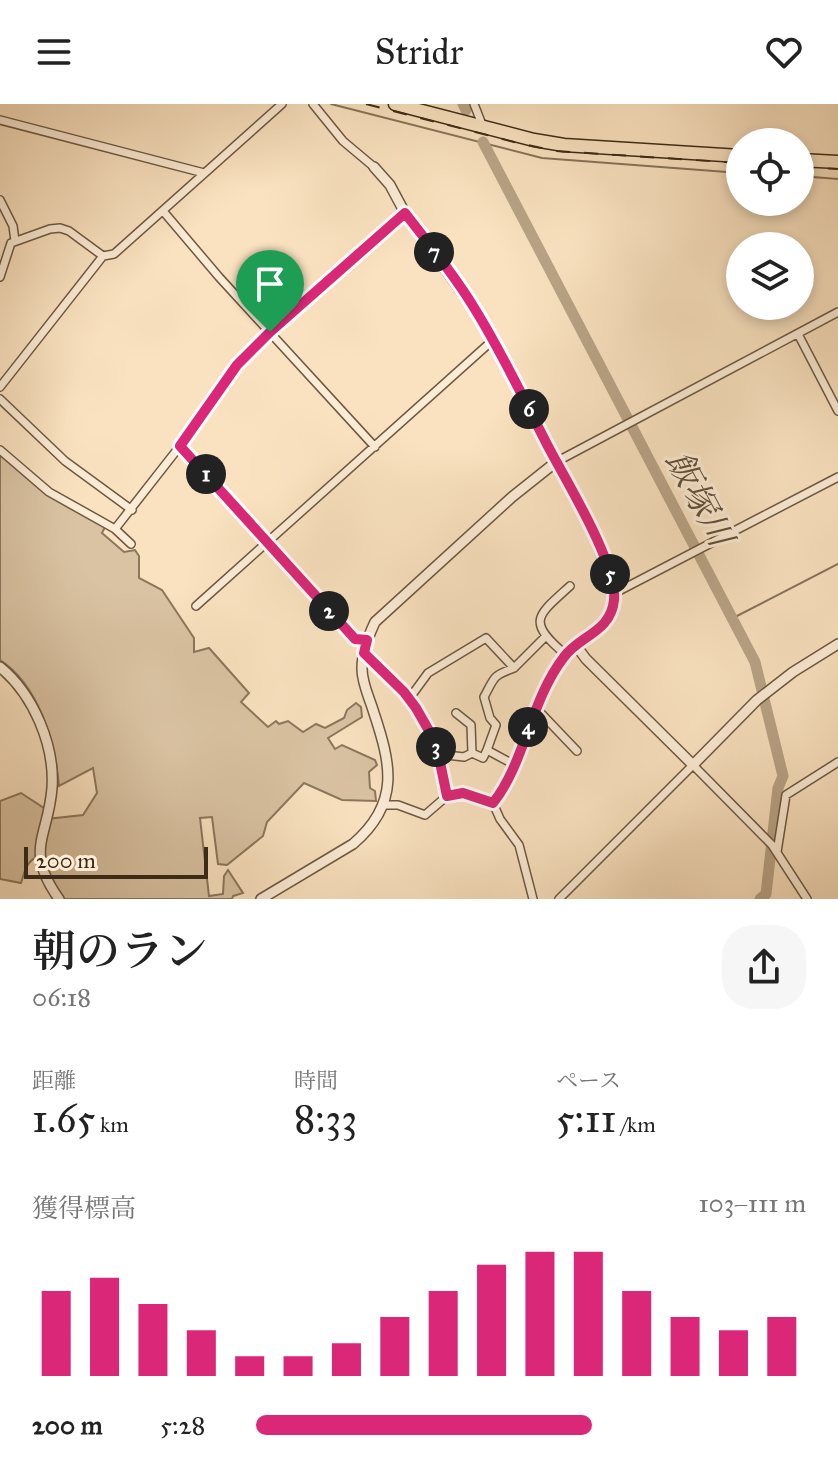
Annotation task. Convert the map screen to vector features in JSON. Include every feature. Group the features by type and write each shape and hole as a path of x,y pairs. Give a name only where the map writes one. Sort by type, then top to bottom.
{"highway":[{"path":"395,104 564,145 726,155"},
{"path":"814,161 838,162"}],"street":[{"path":"0,387 103,256 114,254 282,104"},
{"path":"313,104 343,141 390,185 405,213 471,302 587,517 615,593 610,615 597,631 565,654 535,707 506,784 493,803"},
{"path":"474,104 483,127"},
{"path":"0,120 204,173"},
{"path":"0,200 13,226 15,241"},
{"path":"163,211 219,277 375,447"},
{"path":"115,529 180,446 237,365 405,213"},
{"path":"0,277 11,243 50,229 69,231 103,256"},
{"path":"261,899 353,844 364,834 383,805 390,774 388,753 364,681 364,653 375,622 512,497 556,462 838,312"},
{"path":"798,334 838,411"},
{"path":"196,606 493,340"},
{"path":"0,399 65,461 132,510"},
{"path":"180,446 355,639 367,640"},
{"path":"0,450 49,492 115,529 131,544"},
{"path":"615,593 838,477"},
{"path":"565,654 545,637 540,622 541,612 570,586"},
{"path":"438,754 457,757 472,753 483,758 496,725 490,718 484,697 494,677 514,668 545,637"},
{"path":"409,699 428,673 486,638 514,668"},
{"path":"559,899 757,700 838,644"},
{"path":"577,647 777,852 807,899"},
{"path":"364,653 409,699 436,743 447,796"},
{"path":"0,667 24,692 43,732 51,759 52,789 40,836 40,856 48,883 59,899"},
{"path":"535,707 577,751"},
{"path":"456,713 471,725 472,753"},
{"path":"487,750 513,764"},
{"path":"777,852 786,795 838,762"},
{"path":"383,805 398,805 425,815 447,796 463,793 493,803 500,819 519,845 533,899"}],"shaded area":[{"path":"0,453 48,494 105,527 102,533 124,552 135,550 139,556 139,578 162,590 194,638 194,652 209,648 249,693 241,702 268,727 276,721 279,724 288,721 303,732 316,724 325,728 344,718 347,710 356,703 361,707 362,717 328,738 335,749 342,745 375,760 377,765 369,772 370,788 375,791 376,801 342,800 304,783 267,822 263,836 227,865 218,864 212,817 200,818 209,896 223,894 224,876 228,870 243,893 232,899 59,899 39,856 29,864 21,883 0,879 0,801 21,793 47,810 46,819 83,815 97,793 93,768 59,786 54,752 43,716 25,684 0,660"}],"waterway":[{"path":"331,104 542,158 726,172"},
{"name":"飯塚川","path":"463,104 466,110"},
{"name":"飯塚川","path":"483,142 755,662 783,776 778,788 766,894 760,899"},
{"path":"814,177 838,179"},
{"path":"733,618 838,564"}],"railway":[{"path":"366,104 556,151 726,162"},
{"path":"814,168 838,169"}],"route":[{"path":"405,213 484,323 587,517 615,593 612,610 597,631 565,654 535,707 506,784 493,803 463,793 447,796 436,743 404,692 364,653 367,640 355,639 180,446 237,365 270,332 405,213"}]}
